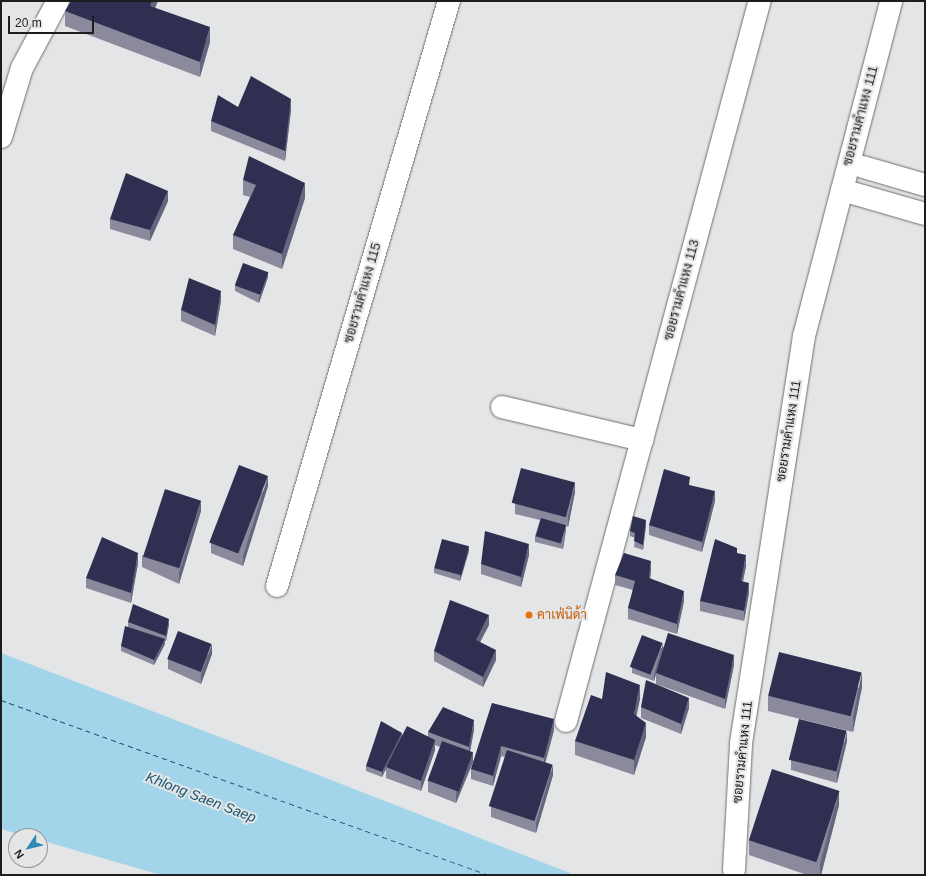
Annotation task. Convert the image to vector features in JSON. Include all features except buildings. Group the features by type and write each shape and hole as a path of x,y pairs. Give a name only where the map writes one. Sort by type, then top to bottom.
{"street":[{"path":"1,137 22,68 58,1"},
{"name":"ซอยรามคำแหง 115","path":"277,586 449,1"},
{"name":"ซอยรามคำแหง 113","path":"566,721 760,1"},
{"name":"ซอยรามคำแหง 111","path":"734,870 741,742 804,336 891,1"},
{"path":"863,167 925,186"},
{"path":"842,190 925,214"},
{"path":"502,407 642,440"}],"water":[{"name":"Khlong Saen Saep","path":"1,653 575,875 161,875 48,842 48,828 8,828 8,831 1,829"}],"ferry route":[{"path":"1,700 489,875"}],"place":[{"name":"คาเฟ่นิด้า","path":"529,615"}]}
